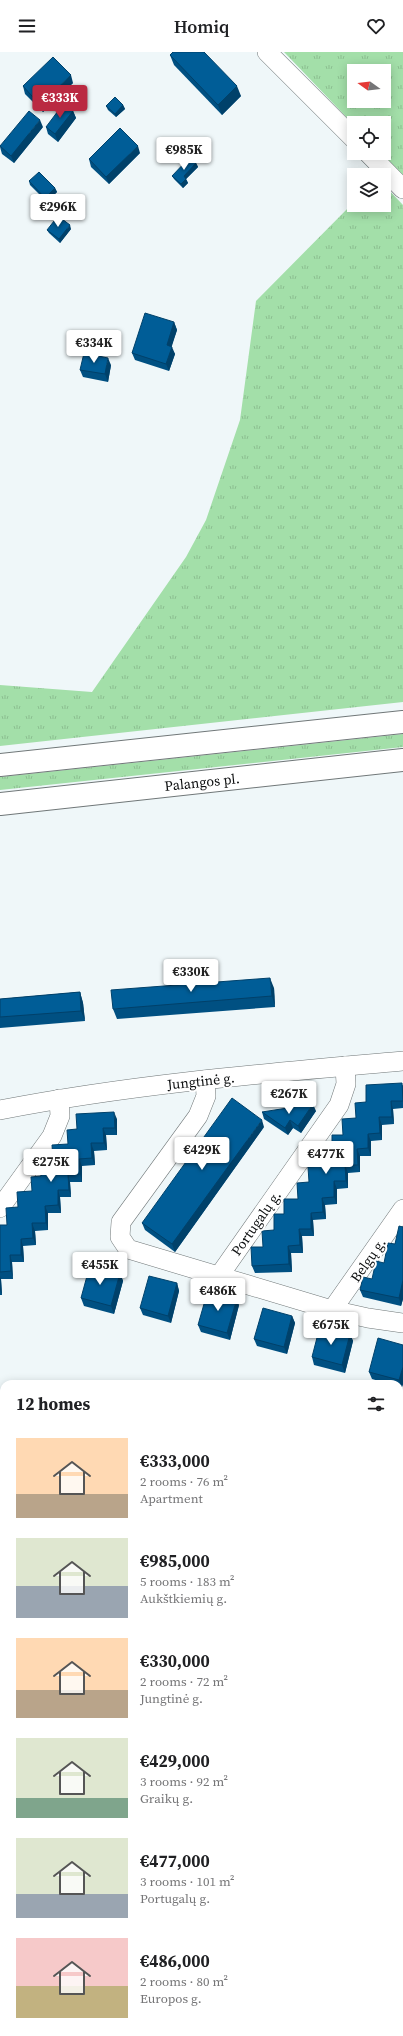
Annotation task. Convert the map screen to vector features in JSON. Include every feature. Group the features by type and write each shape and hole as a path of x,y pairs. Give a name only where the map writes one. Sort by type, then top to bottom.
{"highway":[{"path":"0,765 403,722"},
{"name":"Palangos pl.","path":"0,804 403,760"}],"street":[{"path":"267,52 347,132"},
{"path":"376,160 400,181"},
{"name":"Jungtinė g.","path":"0,1110 59,1099 205,1080 403,1061"},
{"name":"Portugalų g.","path":"219,1276 339,1105 346,1084 345,1066"},
{"path":"205,1080 206,1096 198,1116 128,1210 121,1222 120,1237 128,1249 332,1310 368,1318 403,1323"},
{"path":"0,1208 52,1136 60,1116 59,1099"},
{"name":"Belgų g.","path":"332,1310 403,1209"}],"green space":[{"path":"284,52 403,52 403,176 388,160 391,160 391,116 347,116 347,118"},
{"path":"391,192 403,205 403,702 0,746 0,685 92,692 186,557 206,520 240,420 256,301 347,209 347,212 391,212"},
{"path":"403,734 403,747 0,790 0,777"}],"building":[{"path":"173,52 204,52 237,86 218,105 170,55"},
{"path":"53,57 71,75 40,105 23,86"},
{"path":"115,97 123,105 115,114 106,106"},
{"path":"64,103 73,111 55,134 46,127"},
{"path":"29,111 40,120 11,156 0,146"},
{"path":"120,128 138,146 106,177 89,159"},
{"path":"190,157 196,163 184,176 186,179 181,184 172,176"},
{"path":"39,172 55,188 45,198 29,181"},
{"path":"58,216 70,225 59,239 47,230"},
{"path":"145,313 174,322 167,345 172,347 166,364 132,353"},
{"path":"84,353 108,358 105,374 80,370"},
{"path":"270,978 272,996 113,1009 111,990"},
{"path":"80,992 81,1011 0,1017 0,999"},
{"path":"402,1083 403,1101 391,1101 392,1117 379,1117 380,1133 368,1134 368,1148 357,1149 358,1165 345,1165 346,1181 334,1181 334,1197 322,1198 323,1212 311,1213 311,1229 299,1229 300,1245 288,1246 289,1264 252,1266 251,1247 263,1247 262,1231 274,1230 274,1214 284,1214 284,1199 298,1199 297,1183 309,1182 308,1167 324,1166 323,1150 332,1150 332,1135 343,1135 342,1119 356,1118 355,1103 366,1102 366,1085"},
{"path":"232,1098 262,1120 172,1244 142,1223"},
{"path":"313,1104 298,1126 290,1120 285,1128 262,1112"},
{"path":"114,1112 115,1128 103,1128 104,1143 91,1143 92,1158 79,1159 80,1174 68,1175 69,1190 58,1190 58,1205 45,1206 46,1223 32,1223 33,1238 21,1239 21,1255 10,1255 11,1271 0,1272 0,1225 7,1225 6,1208 18,1207 17,1192 32,1191 31,1177 41,1176 40,1161 53,1160 52,1145 68,1144 67,1130 77,1129 76,1114"},
{"path":"399,1226 403,1227 403,1280 399,1298 360,1290 363,1277 372,1279 376,1261 384,1263 388,1243 395,1244"},
{"path":"90,1265 120,1273 111,1306 81,1298"},
{"path":"149,1276 177,1283 168,1316 140,1308"},
{"path":"208,1290 237,1298 227,1333 198,1325"},
{"path":"263,1308 292,1316 284,1347 254,1339"},
{"path":"320,1326 350,1334 342,1365 312,1357"},
{"path":"378,1338 403,1345 403,1367 399,1380 369,1372"}]}
